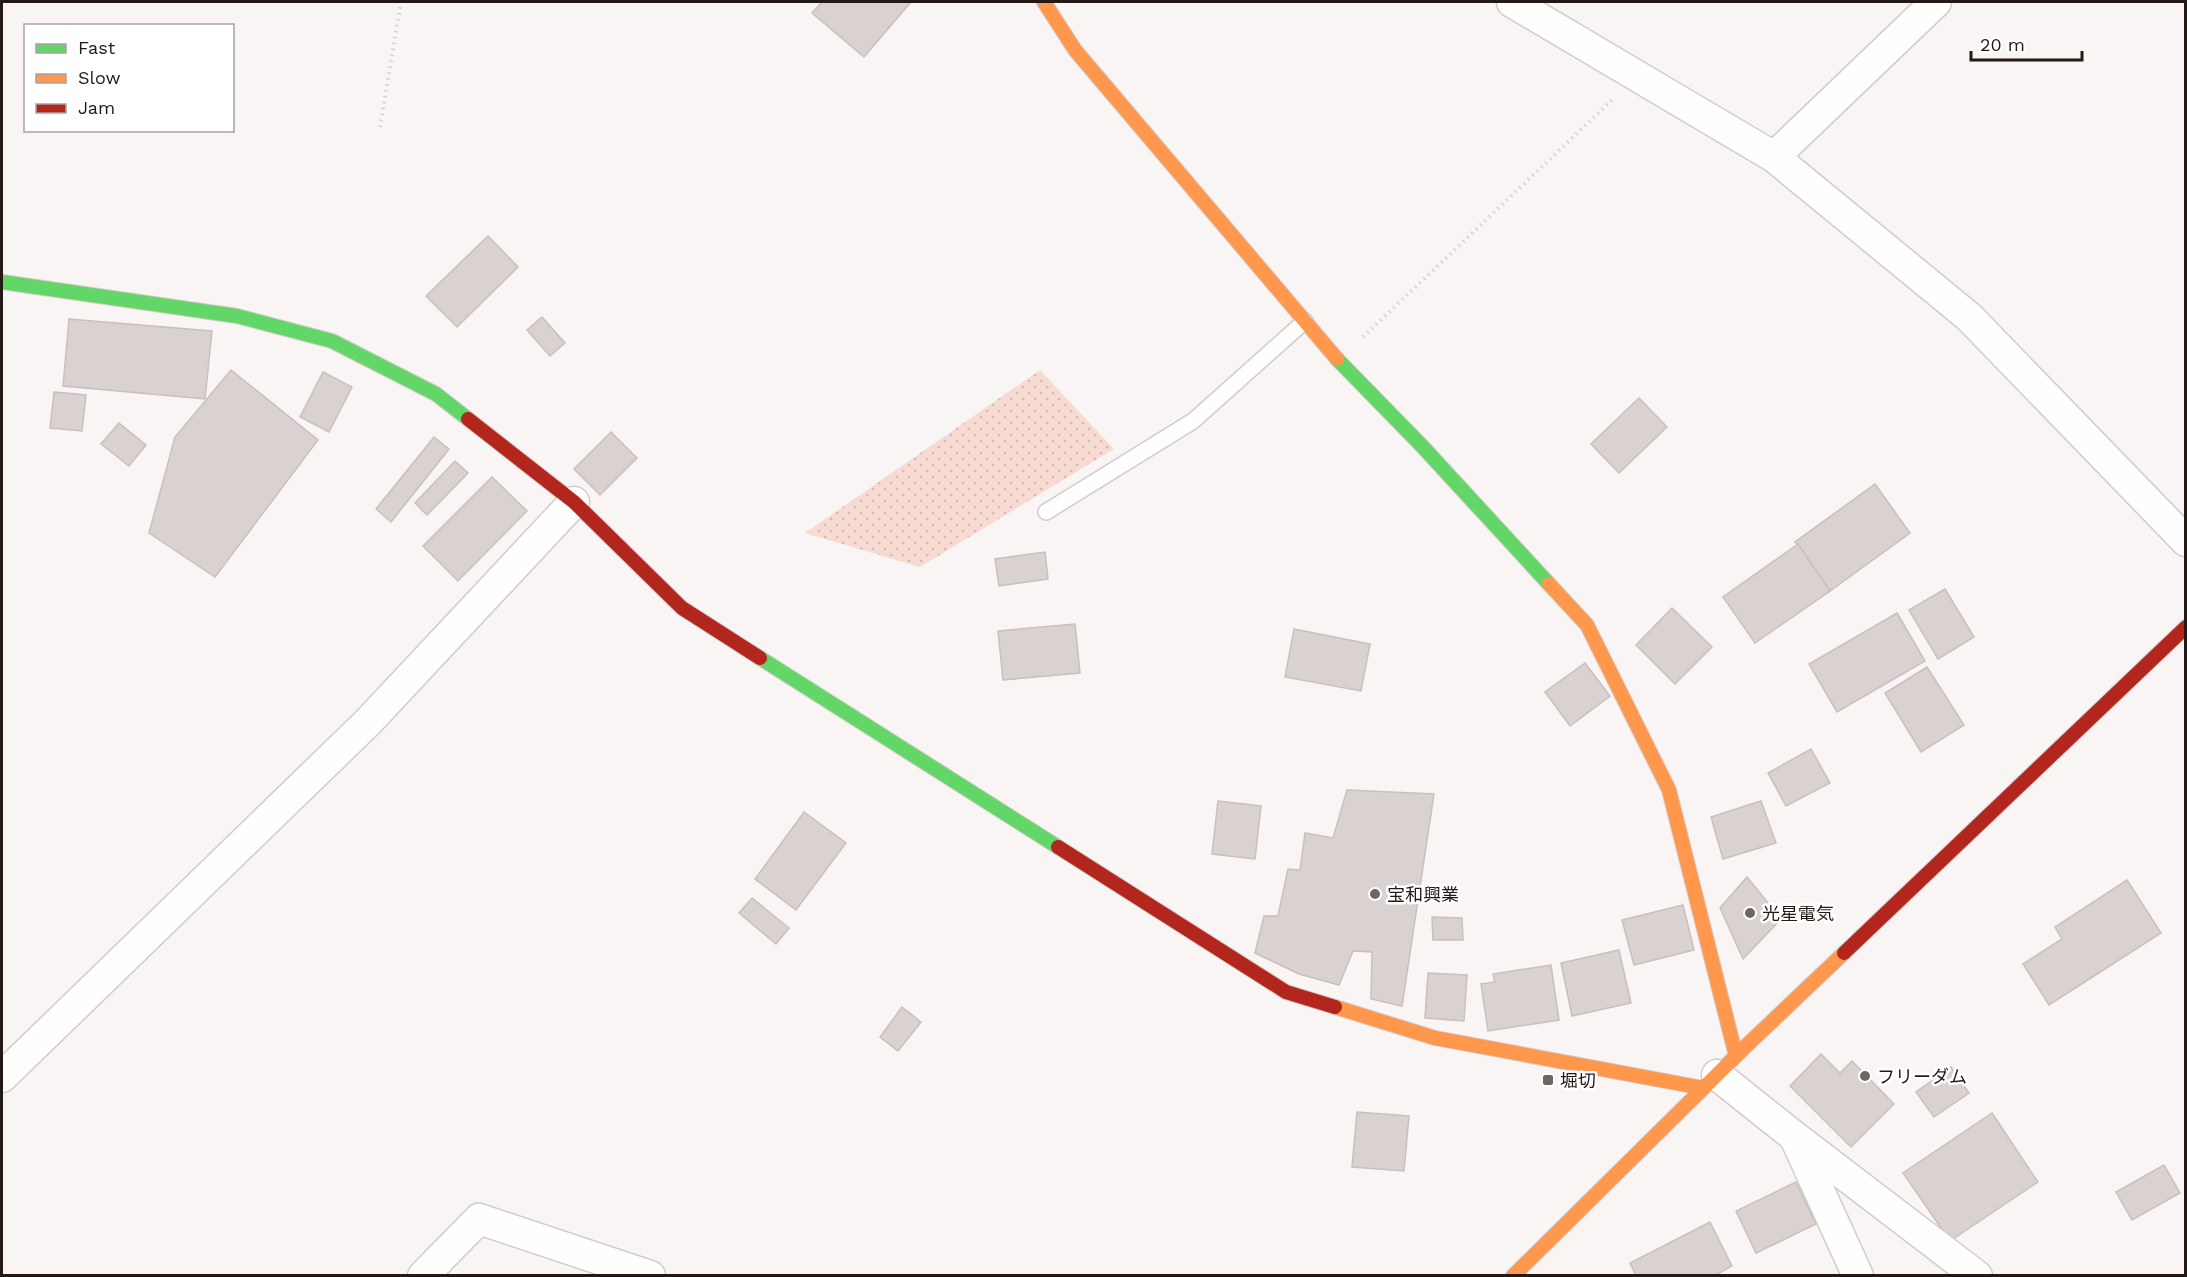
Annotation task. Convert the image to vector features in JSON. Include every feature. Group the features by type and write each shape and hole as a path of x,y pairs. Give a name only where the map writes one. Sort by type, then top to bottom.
{"street":[{"path":"1044,2 1076,50 1339,361 1422,446 1587,625 1669,790 1719,1073"},
{"path":"1512,2 1774,157 1969,317 2186,541"},
{"path":"1774,157 1936,2"},
{"path":"2,282 237,316 332,341 436,394 574,502 682,608 1286,992 1435,1038 1719,1073 1795,1137 1977,1275"},
{"path":"2,1077 368,722 574,502"},
{"path":"1513,1275 1719,1073 2186,627"},
{"path":"1795,1137 1858,1275"},
{"path":"423,1275 479,1219 650,1275"}],"lane":[{"path":"1046,512 1193,421 1305,321"}],"path":[{"path":"380,127 401,2"},
{"path":"1339,361 1637,76"}],"shaded area":[{"path":"1040,370 1114,449 920,567 805,533"}],"building":[{"path":"822,2 911,2 864,57 812,13"},
{"path":"488,236 518,267 457,327 426,296"},
{"path":"542,317 565,343 550,356 527,330"},
{"path":"69,319 212,331 205,399 63,386"},
{"path":"231,370 318,440 215,577 149,533 175,437"},
{"path":"323,372 352,387 329,432 300,417"},
{"path":"54,392 86,395 82,431 50,428"},
{"path":"1639,398 1667,427 1619,473 1591,444"},
{"path":"119,423 146,445 129,466 101,444"},
{"path":"611,432 637,458 600,495 574,469"},
{"path":"434,437 449,449 391,522 376,509"},
{"path":"455,461 468,473 427,515 415,503"},
{"path":"492,477 527,511 458,581 423,546"},
{"path":"1875,484 1910,533 1830,591 1795,542"},
{"path":"1798,544 1830,591 1755,643 1723,597"},
{"path":"1045,552 1048,579 999,586 995,559"},
{"path":"1945,589 1974,637 1938,659 1909,610"},
{"path":"1672,608 1712,647 1675,684 1636,645"},
{"path":"1897,613 1925,661 1837,712 1809,664"},
{"path":"1075,624 1080,673 1003,680 998,631"},
{"path":"1294,629 1370,644 1361,691 1285,677"},
{"path":"1585,663 1610,696 1570,726 1545,692"},
{"path":"1927,667 1964,725 1921,752 1885,693"},
{"path":"1811,749 1830,783 1786,806 1768,773"},
{"path":"1347,790 1434,794 1402,1006 1371,999 1372,952 1353,951 1339,985 1299,974 1255,953 1264,916 1278,916 1288,869 1300,870 1305,833 1333,838"},
{"path":"1218,801 1261,806 1255,859 1212,854"},
{"path":"1761,801 1776,843 1723,859 1711,817"},
{"path":"804,812 846,843 796,910 755,879"},
{"name":"光星電気","path":"1747,877 1781,919 1743,959 1720,908"},
{"path":"2127,880 2161,933 2049,1005 2023,964 2062,939 2055,927"},
{"path":"752,898 789,928 776,944 739,913"},
{"path":"1683,905 1694,950 1634,965 1622,920"},
{"path":"1432,917 1462,918 1463,940 1433,940"},
{"path":"1619,950 1631,1003 1572,1016 1561,963"},
{"path":"1551,965 1559,1020 1488,1031 1481,984 1495,982 1493,974"},
{"path":"1428,973 1467,975 1464,1021 1425,1018"},
{"path":"902,1007 921,1022 898,1051 880,1037"},
{"path":"1821,1054 1840,1073 1852,1061 1894,1104 1851,1147 1790,1086"},
{"path":"1951,1067 1969,1093 1934,1117 1916,1092"},
{"path":"1357,1112 1409,1116 1404,1171 1352,1167"},
{"path":"1992,1113 2038,1182 1950,1241 1903,1173"},
{"path":"2164,1165 2180,1193 2132,1220 2116,1192"},
{"path":"1796,1182 1816,1224 1756,1253 1736,1211"},
{"path":"1710,1222 1732,1266 1714,1276 1636,1276 1630,1263"}],"traffic: fast":[{"path":"2,282 237,316 332,341 436,394 468,419"},
{"path":"1337,359 1422,446 1549,584"},
{"path":"760,658 1058,847"}],"traffic: slow":[{"path":"1044,2 1075,50 1337,359"},
{"path":"1549,584 1587,625 1669,790 1736,1056"},
{"path":"1513,1276 1746,1046 1844,953"},
{"path":"1335,1007 1435,1038 1703,1088"}],"traffic: jam":[{"path":"468,419 574,502 682,608 760,658"},
{"path":"1844,953 2186,627"},
{"path":"1058,847 1286,992 1335,1007"}],"place":[{"name":"宝和興業","path":"1375,894"},
{"name":"光星電気","path":"1750,913"},
{"name":"フリーダム","path":"1865,1076"},
{"name":"堀切","path":"1548,1080"}]}
